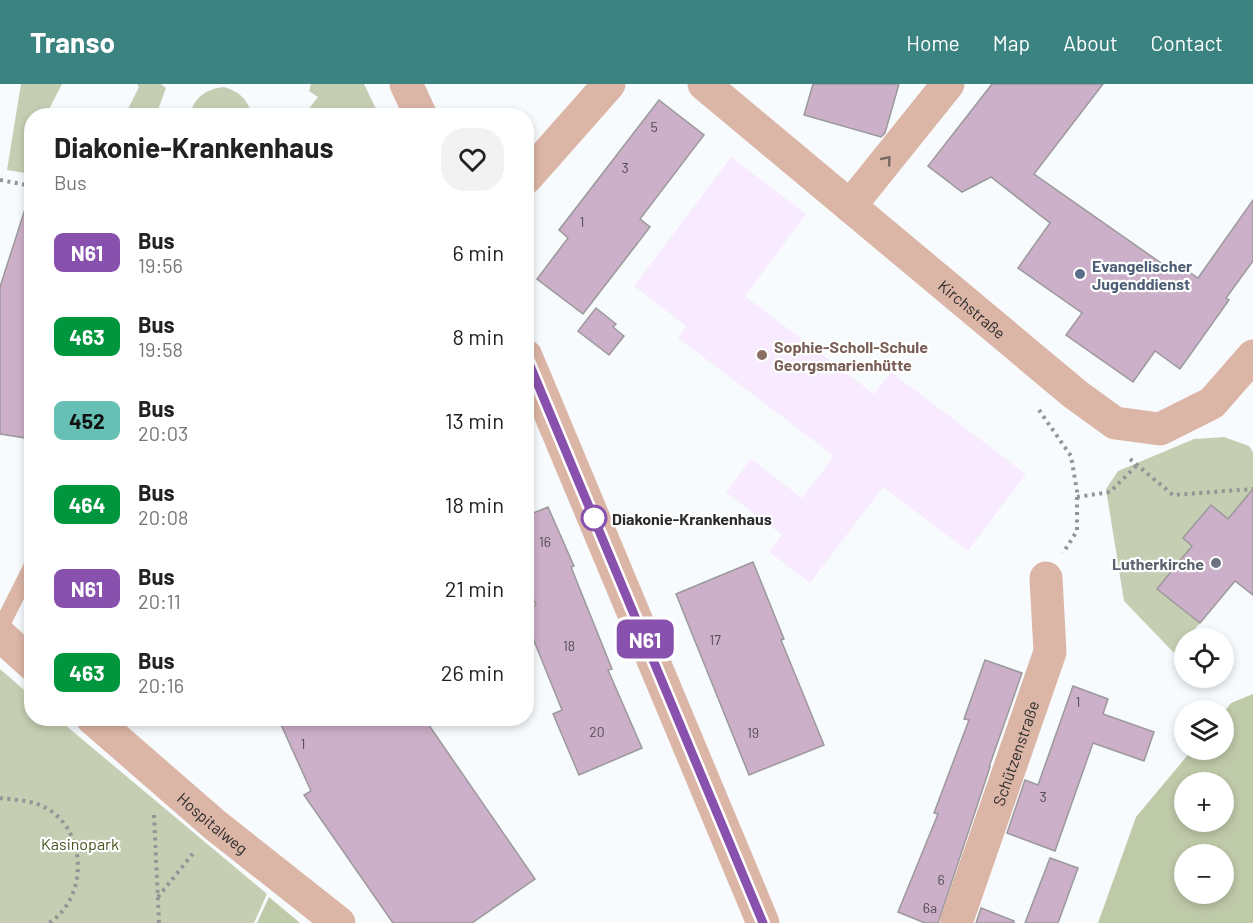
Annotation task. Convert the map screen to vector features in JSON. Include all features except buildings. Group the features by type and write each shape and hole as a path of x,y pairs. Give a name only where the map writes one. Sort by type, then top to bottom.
{"street":[{"path":"406,84 417,108"},
{"path":"534,169 609,84"},
{"name":"Kirchstraße","path":"705,84 1074,394 1115,423 1160,429 1212,403 1253,356"},
{"path":"850,206 948,84"},
{"path":"534,375 763,923"},
{"name":"Schützenstraße","path":"956,923 1050,652 1046,578"},
{"path":"0,635 24,657"},
{"name":"Hospitalweg","path":"101,726 152,773 339,923"}],"lane":[{"path":"0,629 24,581"}],"path":[{"path":"0,180 24,184"},
{"path":"1038,409 1071,456 1077,497 1077,531 1046,578"},
{"path":"1115,423 1125,455 1173,495 1253,489"},
{"path":"1077,497 1110,492 1137,465"},
{"path":"152,773 159,923"},
{"path":"0,798 21,800 46,808 68,829 75,844 79,862 75,885 68,903 49,923"},
{"path":"158,897 215,825"}],"shaded area":[{"name":"Sophie-Scholl-Schule Georgsmarienhütte","path":"731,157 806,214 745,296 874,394 891,372 1026,474 968,551 883,487 810,583 769,552 782,535 726,492 751,459 802,498 834,456 678,338 686,326 634,286"}],"green space":[{"path":"21,84 62,84 50,108 24,108 24,173 7,170"},
{"path":"137,84 161,84 166,88 159,108 128,108 139,87"},
{"path":"311,84 364,84 376,108 309,108 318,97 309,91"},
{"path":"224,87 234,91 242,97 249,108 192,108 202,95"},
{"path":"1224,437 1249,446 1253,452 1253,512 1242,503 1228,519 1211,505 1183,538 1192,546 1158,589 1200,623 1196,628 1174,628 1174,653 1124,601 1106,489 1118,471 1194,439"},
{"name":"Kasinopark","path":"0,669 24,690 24,726 66,726 267,894 254,923 0,923"},
{"path":"1253,694 1253,923 1098,923 1136,817 1184,760 1234,760 1234,702"},
{"path":"269,897 300,923 257,923"}],"bus line":[{"name":"N61","path":"534,375 763,923"}],"place":[{"name":"Evangelischer Jugenddienst","path":"1080,274"},
{"name":"Sophie-Scholl-Schule Georgsmarienhütte","path":"762,355"},
{"name":"Diakonie-Krankenhaus","path":"594,518"},
{"name":"Lutherkirche","path":"1216,563"}]}
